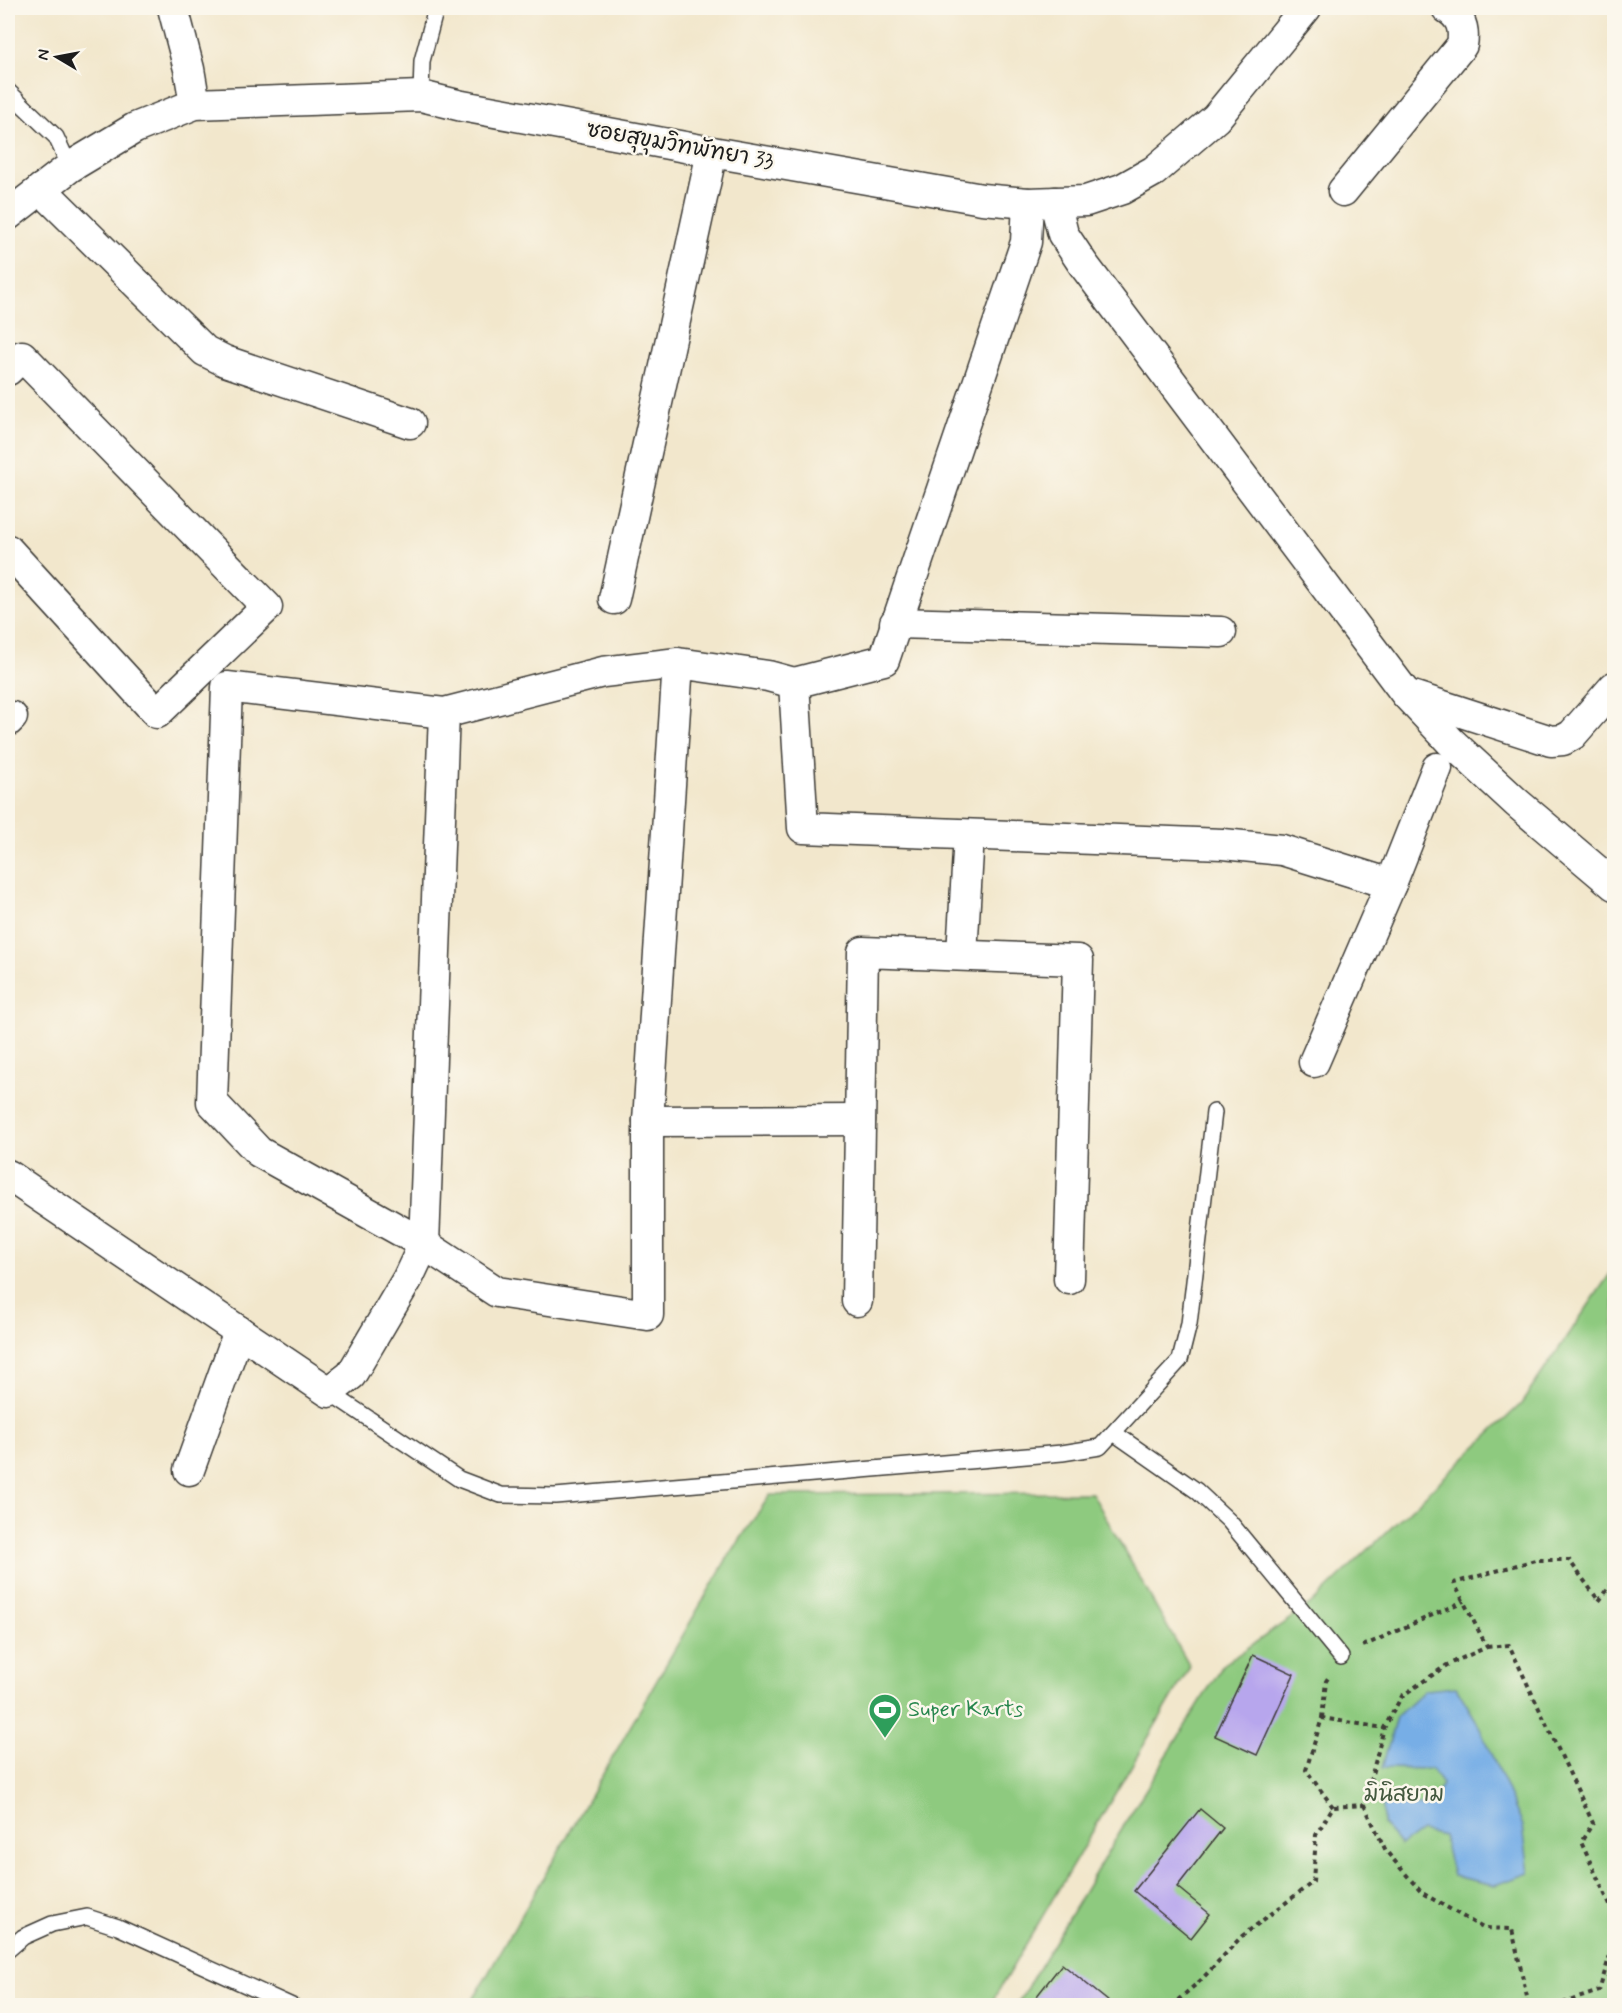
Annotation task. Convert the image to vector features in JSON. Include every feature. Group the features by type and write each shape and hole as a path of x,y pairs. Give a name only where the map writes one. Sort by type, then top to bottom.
{"street":[{"path":"174,8 195,104"},
{"name":"ซอยสุขุมวิทพัทยา 33","path":"8,215 70,167 135,128 195,104 421,96 462,106 711,152 982,198 1042,203 1086,201 1122,189 1154,171 1216,118 1306,8"},
{"path":"1343,191 1462,45 1464,33 1460,20 1447,8"},
{"path":"614,599 711,152"},
{"path":"40,189 205,351 225,361 410,423"},
{"path":"678,663 648,1122 648,1315 497,1293 424,1244 259,1152 212,1102 227,687 444,713 603,672 678,663 768,676 794,683 884,660 1026,242 1042,203"},
{"path":"1042,203 1083,264 1406,694 1450,741 1509,796 1614,885"},
{"path":"8,370 22,356 267,607 157,713 8,550"},
{"path":"895,623 1221,633"},
{"path":"794,683 803,828 1223,844 1282,850 1391,884"},
{"path":"1406,694 1551,741 1563,740 1572,735 1614,687"},
{"path":"8,1175 329,1392 351,1375 408,1278 424,1244 444,713"},
{"path":"1314,1062 1391,884 1437,768"},
{"path":"962,954 969,835"},
{"path":"857,1301 863,952 1078,960 1069,1279"},
{"path":"648,1122 860,1120"},
{"path":"189,1470 239,1331"}],"lane":[{"path":"421,96 422,62 436,8"},
{"path":"8,91 56,137 70,167"},
{"path":"329,1392 459,1479 501,1496 555,1496 1062,1453 1100,1447 1179,1360 1189,1324 1214,1112"},
{"path":"1114,1433 1197,1491 1229,1521 1341,1657"},
{"path":"8,1950 23,1937 52,1924 87,1917 118,1927 292,2006"}],"path":[{"path":"1487,1647 1454,1583 1535,1560 1569,1560 1599,1601 1614,1581"},
{"path":"1333,1807 1306,1770 1322,1718 1326,1681 1341,1657 1464,1601"},
{"path":"1529,2006 1512,1929 1484,1929 1422,1893 1386,1851 1364,1805 1384,1728 1402,1696 1447,1665 1487,1647 1509,1645 1593,1823 1581,1842 1614,1914"},
{"path":"1322,1718 1384,1728"},
{"path":"1333,1807 1364,1805"},
{"path":"1171,2006 1200,1980 1242,1936 1313,1882 1316,1835 1333,1807"},
{"path":"1554,2006 1599,1991 1610,1955 1614,1952"}],"green space":[{"name":"มินิสยาม","path":"1614,1268 1614,2005 1016,2006 1128,1818 1223,1665 1311,1604 1521,1404"},
{"name":"Super Karts","path":"1092,1493 1190,1667 990,2005 470,2005 725,1562 770,1495"}],"water":[{"path":"1456,1687 1476,1720 1523,1826 1529,1873 1495,1885 1453,1876 1443,1836 1421,1831 1401,1845 1383,1825 1383,1805 1431,1806 1442,1784 1431,1769 1382,1768 1396,1717 1425,1690"}],"building":[{"path":"1253,1655 1294,1674 1257,1755 1215,1736"},
{"path":"1200,1809 1223,1828 1177,1887 1210,1914 1191,1938 1134,1891"},
{"path":"1062,1964 1114,2006 1029,2006"}],"place":[{"name":"Super Karts","path":"885,1739"}]}
